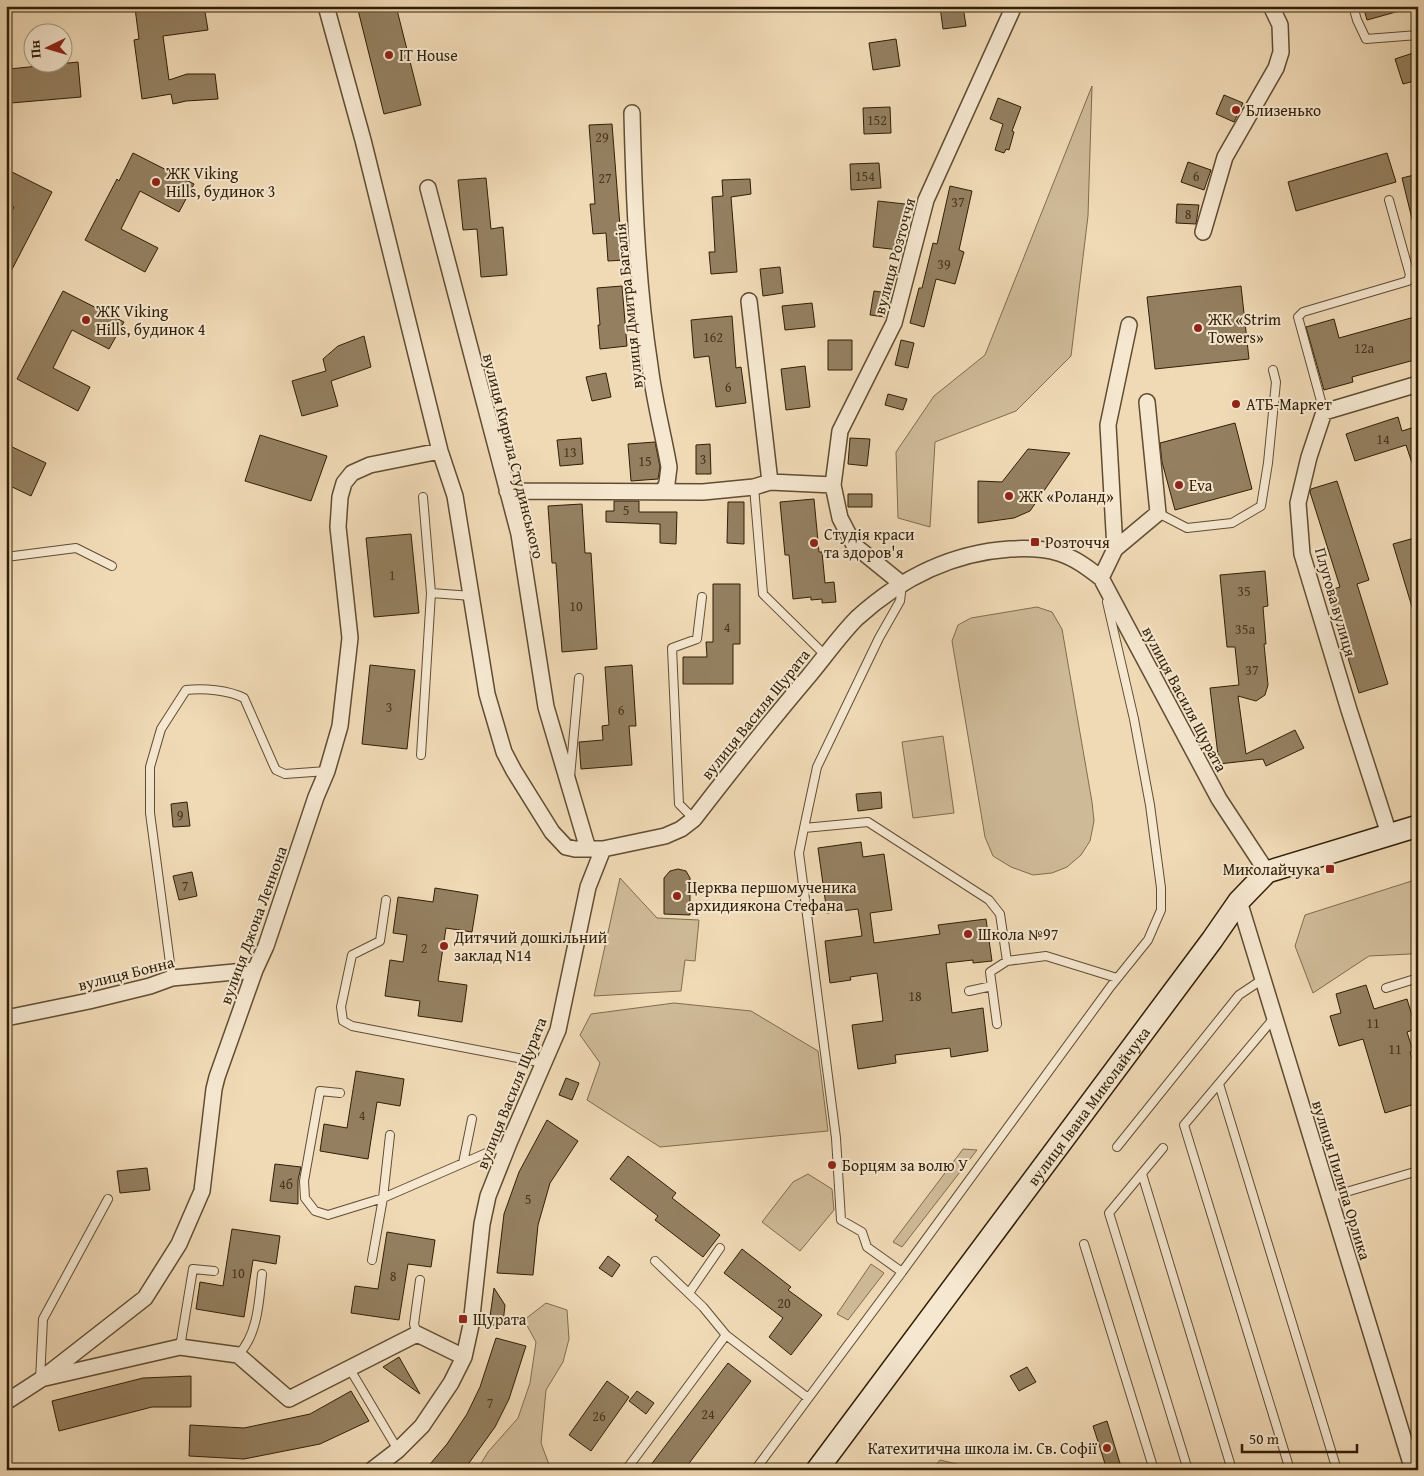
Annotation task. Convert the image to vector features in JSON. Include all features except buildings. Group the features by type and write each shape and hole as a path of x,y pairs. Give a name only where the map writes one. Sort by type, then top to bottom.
{"street":[{"path":"326,6 365,149 440,451 456,496 487,694 504,752 552,832 566,848 595,849"},
{"name":"вулиця Розточчя","path":"902,584 854,545 840,518 833,485 840,431 894,323 926,200 1014,6"},
{"path":"1203,232 1225,157 1276,68 1280,52 1280,25 1270,6"},
{"name":"вулиця Дмитра Багалія","path":"632,113 637,240 643,316 650,368 669,467 669,478 663,492"},
{"name":"вулиця Кирила Студинського","path":"428,188 519,534 546,707 570,786 595,849"},
{"path":"750,301 770,482"},
{"path":"1114,549 1108,425 1128,325"},
{"path":"1324,412 1418,384"},
{"path":"1101,578 1114,549 1158,513 1147,402"},
{"name":"Плугова вулиця","path":"1324,412 1308,457 1298,503 1302,554 1389,834"},
{"name":"вулиця Джона Леннона","path":"6,1402 40,1380 145,1298 179,1244 202,1191 214,1089 255,970 266,946 316,797 327,771 340,726 350,638 338,527 340,497 344,483 352,473 370,465 440,451"},
{"path":"507,491 703,492 754,487 770,482 833,485"},
{"name":"вулиця Василя Щурата","path":"372,1470 398,1450 422,1426 451,1383 464,1357 471,1325 482,1224 488,1196 508,1143 558,1030 595,849 666,836 681,829 694,818 762,732 857,619 902,584 921,572 947,561 992,550 1034,548 1059,553 1080,562 1101,578 1219,799 1267,872"},
{"name":"вулиця Івана Миколайчука","path":"817,1470 1212,940 1239,901 1267,872 1418,826"},
{"name":"вулиця Пилипа Орлика","path":"1239,901 1413,1470"},
{"name":"вулиця Бонна","path":"6,1018 89,1001 150,986 172,978 255,970"},
{"path":"40,1380 180,1347 238,1354 289,1400 417,1334 464,1357"}],"lane":[{"path":"1353,6 1366,39 1418,35"},
{"path":"1324,412 1298,317 1303,312 1408,281 1410,275 1389,200"},
{"path":"1158,513 1186,528 1232,523 1260,506 1268,463 1276,382 1273,370"},
{"path":"754,487 763,594 826,656"},
{"path":"421,755 431,594 422,497"},
{"path":"6,557 76,548 112,566"},
{"path":"755,1470 1117,978 1148,940 1161,910 1161,888 1150,805 1134,719 1112,618 1101,578"},
{"path":"902,584 900,601 879,638 817,767 799,853 836,1138 841,1220 862,1232 867,1247 902,1272"},
{"path":"431,594 472,596"},
{"path":"694,818 679,804 672,648 697,640 702,597"},
{"path":"570,786 579,678"},
{"path":"172,978 150,813 150,767 162,729 186,690 197,689 235,694 244,698 274,766 280,773 327,771"},
{"path":"804,828 868,822 989,900 1000,914 1007,961"},
{"path":"386,900 380,941 352,955 341,1007 344,1021 352,1026 544,1063"},
{"path":"997,1024 990,972 1007,961 1046,956 1117,978"},
{"path":"1386,988 1418,978"},
{"path":"1117,1147 1239,995 1263,979"},
{"path":"969,991 992,986"},
{"path":"1274,1017 1184,1126 1290,1470"},
{"path":"1218,1084 1337,1470"},
{"path":"340,1093 320,1091 304,1181 305,1198 315,1211 328,1214 383,1198 508,1143"},
{"path":"463,1163 472,1119"},
{"path":"372,1260 383,1198 390,1135"},
{"path":"1162,1148 1109,1213 1188,1470"},
{"path":"1329,1197 1418,1171"},
{"path":"1142,1174 1232,1470"},
{"path":"40,1380 43,1319 108,1199"},
{"path":"1084,1244 1154,1470"},
{"path":"689,1293 720,1248"},
{"path":"655,1260 703,1307 726,1335 808,1398"},
{"path":"180,1347 193,1269 214,1271"},
{"path":"238,1354 245,1347 257,1317 262,1274"},
{"path":"417,1334 414,1324 420,1280"},
{"path":"626,1470 726,1335"},
{"path":"354,1376 398,1450"}],"shaded area":[{"path":"1092,86 1088,216 1071,356 1016,411 935,442 930,527 898,518 896,452 934,396 985,355"},
{"path":"1037,607 1052,612 1062,629 1094,821 1090,841 1081,855 1067,867 1052,873 1033,875 1011,867 993,856 985,837 952,641 958,625 971,618"},
{"path":"943,736 954,813 913,818 902,742"},
{"path":"620,878 657,918 699,920 695,961 685,960 681,991 594,996"},
{"path":"1418,879 1418,951 1410,954 1369,956 1313,993 1295,946 1305,915"},
{"path":"674,1003 751,1011 818,1051 828,1131 660,1147 587,1100 600,1063 580,1035 591,1014"},
{"path":"963,1149 977,1150 902,1247 893,1242"},
{"path":"808,1174 832,1189 834,1210 800,1251 762,1222 793,1182"},
{"path":"871,1264 884,1273 848,1320 837,1314"},
{"path":"546,1303 567,1310 569,1339 563,1362 546,1390 541,1443 551,1470 477,1470 488,1452 518,1418 530,1383 536,1342 524,1320"},
{"path":"940,1460 965,1466 965,1470 932,1470"}],"place":[{"name":"IT House","path":"389,55"},
{"name":"Близенько","path":"1236,110"},
{"name":"ЖК Viking Hills, будинок 3","path":"156,182"},
{"name":"ЖК Viking Hills, будинок 4","path":"86,320"},
{"name":"ЖК «Strim Towers»","path":"1198,328"},
{"name":"АТБ-Маркет","path":"1236,404"},
{"name":"Eva","path":"1179,485"},
{"name":"ЖК «Роланд»","path":"1009,496"},
{"name":"Розточчя","path":"1035,542"},
{"name":"Студія краси та здоров'я","path":"814,543"},
{"name":"Миколайчука","path":"1330,869"},
{"name":"Церква першомученика архидиякона Стефана","path":"677,896"},
{"name":"Школа №97","path":"968,934"},
{"name":"Дитячий дошкільний заклад N14","path":"444,946"},
{"name":"Борцям за волю У","path":"832,1165"},
{"name":"Щурата","path":"463,1319"},
{"name":"Катехитична школа ім. Св. Софії","path":"1107,1448"}]}
